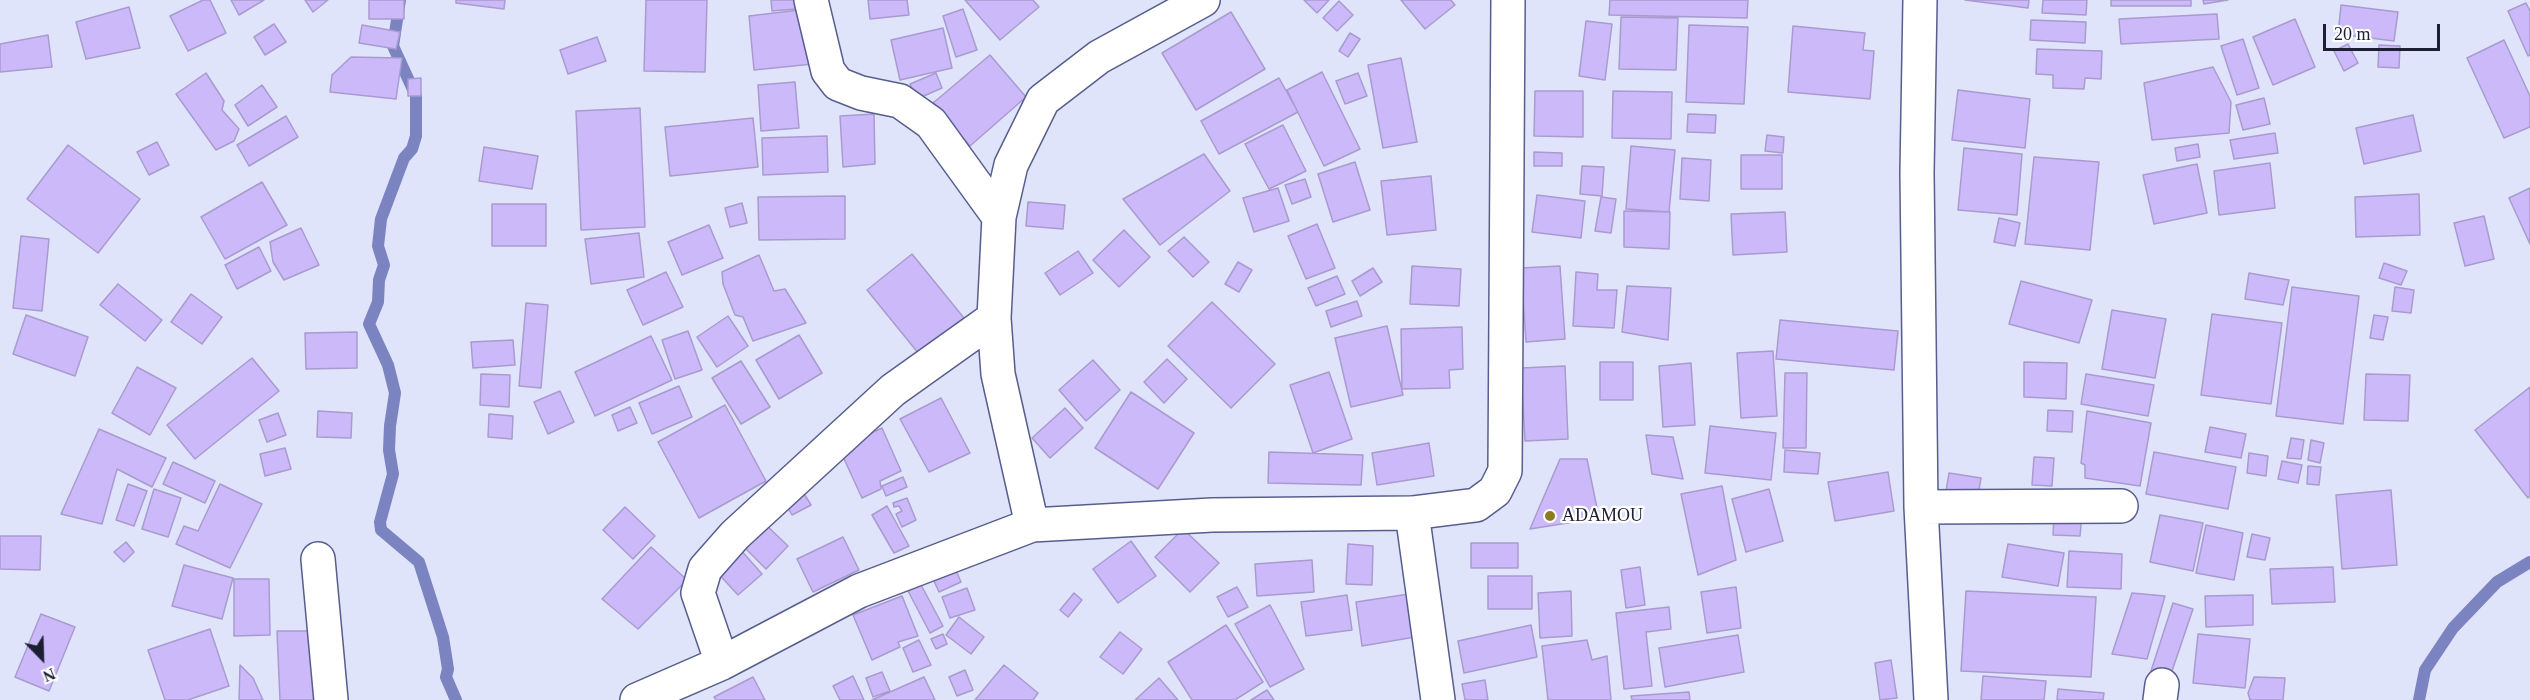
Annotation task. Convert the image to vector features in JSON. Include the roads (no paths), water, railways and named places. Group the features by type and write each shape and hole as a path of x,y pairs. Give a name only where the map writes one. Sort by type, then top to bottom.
{"street":[{"path":"811,0 828,71 838,84 861,93 900,101 931,123 999,217"},
{"path":"1032,525 998,374 994,318 999,217 1011,165 1043,100 1099,57 1203,0"},
{"path":"637,700 722,663 859,591 1032,525 1212,515 1412,513 1476,505 1495,491 1505,471 1508,0"},
{"path":"1920,0 1917,172 1921,507 1931,700"},
{"path":"722,663 698,592 705,569 735,535 893,390 994,318"},
{"path":"1921,507 2121,506"},
{"path":"1412,513 1438,700"},
{"path":"318,559 331,700"}],"waterway":[{"path":"400,0 393,46 416,96 416,136 412,149 404,158 381,219 378,246 384,265 379,280 378,302 369,324 388,365 395,393 389,450 393,474 380,522 381,530 419,562 443,637 448,669 446,677 456,700"},
{"path":"2419,700 2425,670 2453,628 2497,582 2530,562"}],"place":[{"name":"ADAMOU","path":"1550,516"}]}
